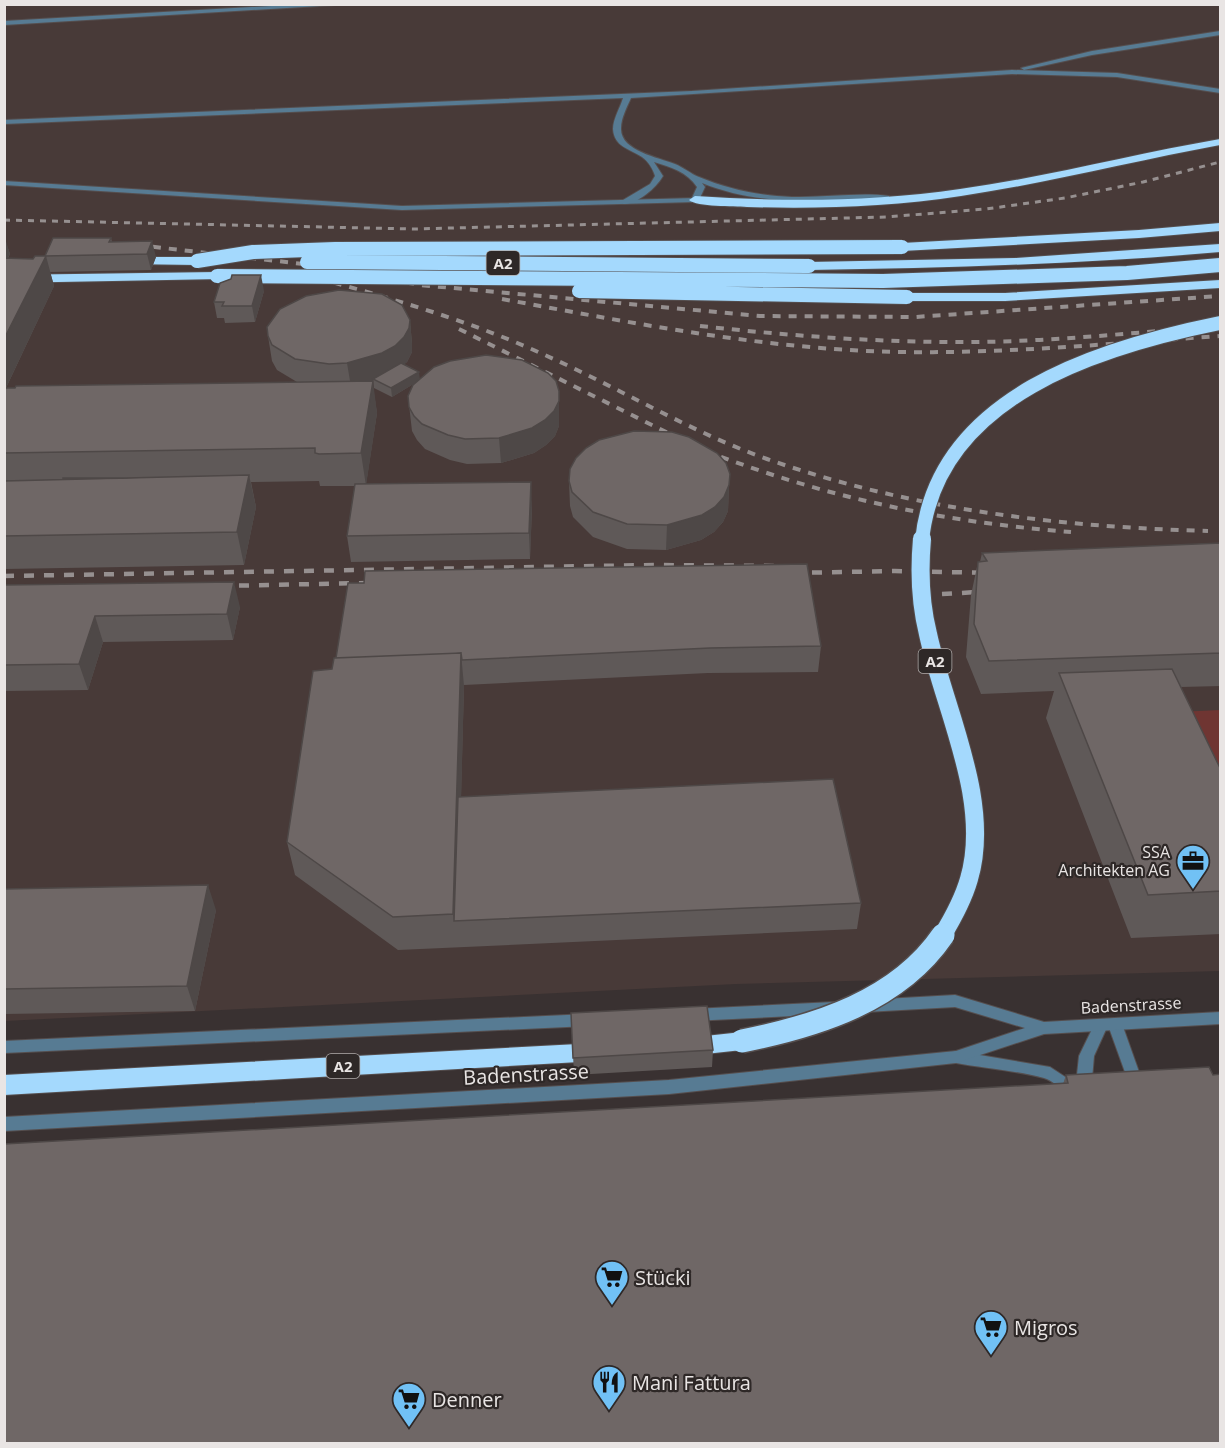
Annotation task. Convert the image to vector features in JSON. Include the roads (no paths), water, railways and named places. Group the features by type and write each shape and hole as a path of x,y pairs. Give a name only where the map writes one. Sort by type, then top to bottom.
{"highway":[{"path":"695,200 790,205 921,197 995,187 1221,142"},
{"path":"197,261 253,252 335,249 921,246 1221,227"},
{"name":"A2","path":"119,261 881,265 1109,257 1221,248"},
{"name":"A2","path":"4,279 217,276 883,281 1116,273 1221,265"},
{"path":"217,276 287,284 918,297 1073,294 1221,284"},
{"name":"A2","path":"661,1049 742,1041 825,1020 865,1002 890,987 932,949 953,920 968,887 975,839 969,788 928,632 921,591 920,559 923,528 941,478 958,449 986,418 1005,402 1052,373 1124,345 1221,323"},
{"name":"A2","path":"4,1085 617,1051"}],"street":[{"path":"4,24 350,4"},
{"path":"1012,72 1069,57 1221,33"},
{"path":"4,122 628,95 1012,72 1110,74 1221,91"},
{"path":"628,95 617,133 624,142 643,154 722,189 763,198 921,197"},
{"path":"626,202 653,186 659,176 656,168 643,154"},
{"path":"4,183 381,207 444,208 695,200 701,187 699,179"},
{"name":"Badenstrasse","path":"672,1016 955,1001 1044,1028"},
{"name":"Badenstrasse","path":"4,1124 669,1086 956,1057 1044,1028 1221,1018"},
{"path":"4,1047 601,1019"},
{"path":"956,1057 1050,1073 1084,1098 1083,1065 1088,1047 1108,1025 1140,1095"}],"railway":[{"path":"4,220 413,229 886,217 986,209 1065,198 1143,182 1220,162"},
{"path":"137,245 312,265 420,285 760,316 915,317 1220,296"},
{"path":"303,274 488,331 575,369 711,436 767,459 821,476 929,503 1040,520 1208,531"},
{"path":"502,299 728,338 866,351 999,351 1220,336"},
{"path":"700,326 839,338 943,342 1039,340 1220,326"},
{"path":"459,329 682,440"},
{"path":"706,451 796,482 885,505 977,522 1071,532"},
{"path":"4,576 654,565 784,566"},
{"path":"792,573 895,571 993,573"},
{"path":"219,586 366,583"},
{"path":"942,594 978,592"}],"place":[{"name":"SSA Architekten AG","path":"1193,890"},
{"name":"Stücki","path":"612,1306"},
{"name":"Migros","path":"991,1356"},
{"name":"Mani Fattura","path":"609,1411"},
{"name":"Denner","path":"409,1428"}]}
